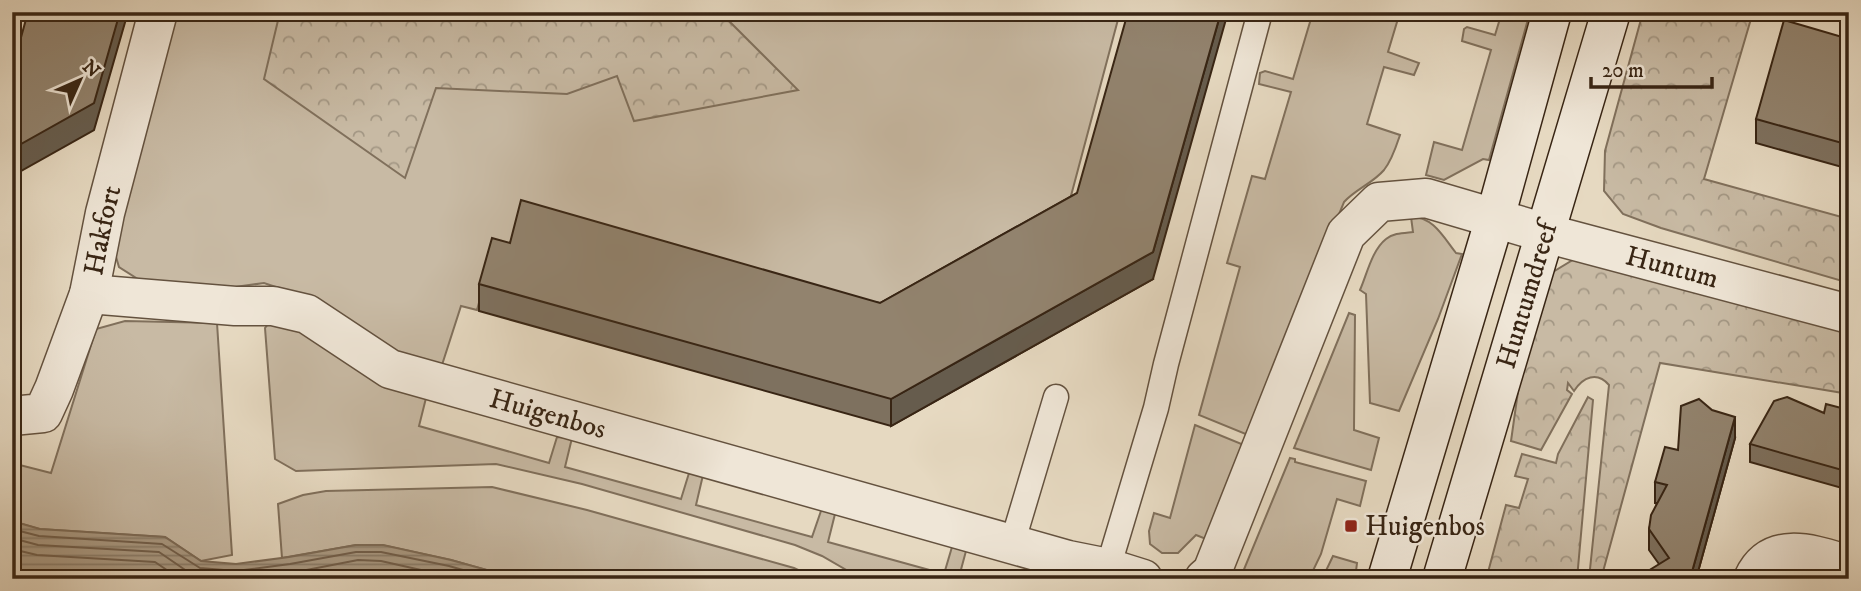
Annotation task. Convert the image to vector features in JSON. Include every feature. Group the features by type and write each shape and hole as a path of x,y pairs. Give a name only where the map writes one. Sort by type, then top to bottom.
{"street":[{"name":"Hakfort","path":"12,416 43,413 89,294 105,214 158,12"},
{"name":"Huntumdreef","path":"1387,579 1495,218 1552,12"},
{"name":"Huntumdreef","path":"1441,579 1611,12"},
{"path":"1204,579 1212,572 1346,234 1379,202 1426,198 1495,218"},
{"name":"Huntum","path":"1495,218 1849,314"},
{"name":"Huigenbos","path":"89,294 235,306 274,306 307,314 390,369 1068,560 1126,573"},
{"path":"1753,579 1769,558 1788,551 1807,553 1849,565"}],"lane":[{"name":"Huigenbos","path":"1126,573 1166,364 1260,12"},
{"path":"1012,544 1056,397"}],"green space":[{"path":"176,12 1120,12 1068,207 881,318 490,262 477,310 461,306 441,368 396,353 309,298 264,283 235,287 141,281 119,267 111,240"},
{"path":"280,12 722,12 798,90 634,121 617,76 567,94 436,88 405,178 264,79"},
{"path":"1313,12 1400,12 1388,52 1419,63 1414,75 1384,67 1367,124 1400,135 1392,158 1380,175 1344,202 1248,435 1199,415 1240,267 1227,263 1252,176 1265,179 1291,92 1259,84 1260,73 1265,71 1293,79"},
{"path":"1502,12 1530,12 1489,160 1483,159 1444,180 1426,175 1434,142 1462,150 1491,50 1462,41 1464,29 1467,27 1495,35"},
{"path":"1643,12 1753,12 1704,179 1849,219 1849,283 1661,228 1623,214 1604,191 1605,151"},
{"path":"1411,217 1432,224 1456,253 1462,254 1399,411 1370,403 1366,294 1360,290 1373,256 1381,244 1392,236 1413,232"},
{"path":"1581,255 1849,330 1849,394 1660,363 1601,579 1589,579 1609,385 1600,378 1590,377 1574,391 1568,383 1567,390 1572,394 1541,450 1511,441 1529,314 1548,275"},
{"path":"1349,313 1355,315 1354,430 1379,438 1371,470 1294,448"},
{"path":"125,321 217,323 232,555 201,561 165,537 39,529 12,521 12,463 51,473 96,329"},
{"path":"269,323 299,330 426,398 419,426 549,463 557,437 572,438 565,467 681,499 689,473 703,475 696,505 812,537 822,508 835,514 828,542 944,574 952,547 966,551 959,577 964,579 862,579 822,556 795,545 582,484 496,464 296,471 275,459 265,328"},
{"path":"1588,397 1593,400 1577,579 1497,579 1487,576 1506,505 1519,508 1528,479 1515,476 1522,454 1556,463 1558,454"},
{"path":"1195,425 1244,445 1206,539 1196,535 1178,553 1162,553 1150,544 1149,531 1154,513 1170,518"},
{"path":"1290,458 1295,459 1295,462 1366,481 1360,506 1337,499 1321,554 1309,579 1240,579"},
{"path":"492,487 587,510 794,568 817,579 519,579 382,545 356,545 282,558 278,504 303,495 326,491"},
{"path":"1333,556 1357,563 1355,579 1322,579"}],"water":[{"path":"12,521 40,529 165,537 201,561 236,564 356,545 383,545 519,579 12,579"}],"building":[{"path":"28,12 120,12 94,103 12,149 12,45 20,41"},
{"path":"1128,12 1221,12 1153,252 891,399 479,284 492,238 510,243 521,200 880,303 1077,193"},
{"path":"1784,20 1849,39 1849,145 1756,119"},
{"path":"1787,397 1824,413 1826,404 1849,410 1849,472 1750,444 1774,401"},
{"path":"1699,399 1712,410 1735,417 1690,579 1635,579 1669,558 1649,529 1651,515 1667,485 1655,482 1665,447 1678,450 1681,406"}],"place":[{"name":"Huigenbos","path":"1351,526"}]}
